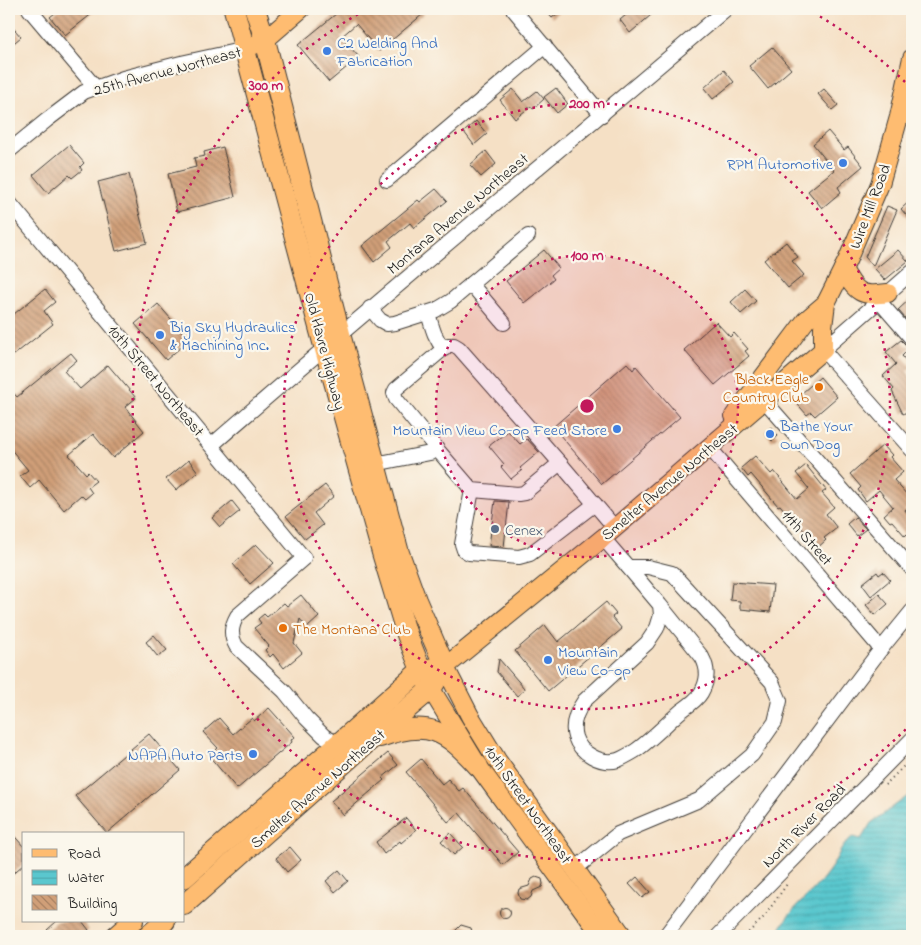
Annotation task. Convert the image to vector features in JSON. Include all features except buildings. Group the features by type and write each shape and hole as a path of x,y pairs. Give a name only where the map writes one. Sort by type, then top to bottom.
{"highway":[{"name":"Old Havre Highway","path":"234,9 324,346 383,556 406,632 421,670 431,689"},
{"name":"Old Havre Highway","path":"255,9 265,40 340,334 399,553 416,600 445,667"},
{"path":"421,670 445,667"},
{"name":"Smelter Avenue Northeast","path":"185,904 369,741 431,689 445,667"},
{"name":"Smelter Avenue Northeast","path":"185,877 421,670"},
{"path":"369,741 407,729 430,730 451,738 478,766"},
{"path":"116,936 133,922"},
{"path":"148,936 164,922"}],"main road":[{"name":"25th Avenue Northeast","path":"245,49 265,40 301,9"},
{"name":"Wire Mill Road","path":"824,350 823,327 826,303 880,184 899,117 912,58"},
{"path":"843,269 850,282 859,291 869,296 884,297"},
{"path":"709,448 756,389 806,320 826,303"},
{"name":"Smelter Avenue Northeast","path":"445,667 609,533 824,350"},
{"name":"10th Street Northeast","path":"445,667 470,716 497,760 623,936"},
{"name":"10th Street Northeast","path":"431,689 478,766 602,936"}],"street":[{"path":"29,9 96,88"},
{"path":"513,9 602,115"},
{"name":"Montana Avenue Northeast","path":"212,445 324,346 602,115 726,9"},
{"path":"387,180 545,46"},
{"name":"25th Avenue Northeast","path":"9,151 84,92 123,78 245,49"},
{"name":"10th Street Northeast","path":"9,202 304,558 237,616 231,638 236,646 285,692 306,718 324,736 338,744"},
{"path":"370,308 380,320 387,324 436,310 452,301 528,236"},
{"name":"Smelter Avenue Northeast","path":"824,350 912,272"},
{"path":"471,284 504,323"},
{"path":"884,297 912,339"},
{"path":"428,313 434,333 444,349"},
{"path":"560,463 524,493 472,490 396,399 394,393 396,389 448,345 454,345 459,348 560,463 595,504 628,567 660,605 702,657 706,666 707,680 700,695 634,752 617,760 605,762 591,756 582,749 575,737 574,724 576,712 584,700 647,643 658,628 661,615 660,605"},
{"path":"824,350 912,450"},
{"path":"764,400 912,569"},
{"path":"375,464 430,453 436,448"},
{"name":"11th Street","path":"709,448 881,649"},
{"path":"472,490 462,544 464,550 469,553 519,557 530,554 595,504"},
{"path":"575,869 618,834 699,800 752,755 775,722 780,701 772,682 672,573 648,567 628,567"},
{"path":"665,936 881,649 912,611"},
{"name":"North River Road","path":"718,936 912,738"}],"water":[{"path":"912,793 912,936 777,936 787,918 822,880 848,841 852,837 861,839 871,823"}],"place":[{"name":"C2 Welding And Fabrication","path":"327,51"},
{"name":"RPM Automotive","path":"843,163"},
{"name":"Big Sky Hydraulics & Machining Inc.","path":"160,335"},
{"name":"Black Eagle Country Club","path":"819,387"},
{"name":"Mountain View Co-op Feed Store","path":"617,429"},
{"name":"Bathe Your Own Dog","path":"770,434"},
{"name":"Cenex","path":"495,529"},
{"name":"The Montana Club","path":"283,628"},
{"name":"Mountain View Co-op","path":"548,660"},
{"name":"NAPA Auto Parts","path":"253,754"}]}
